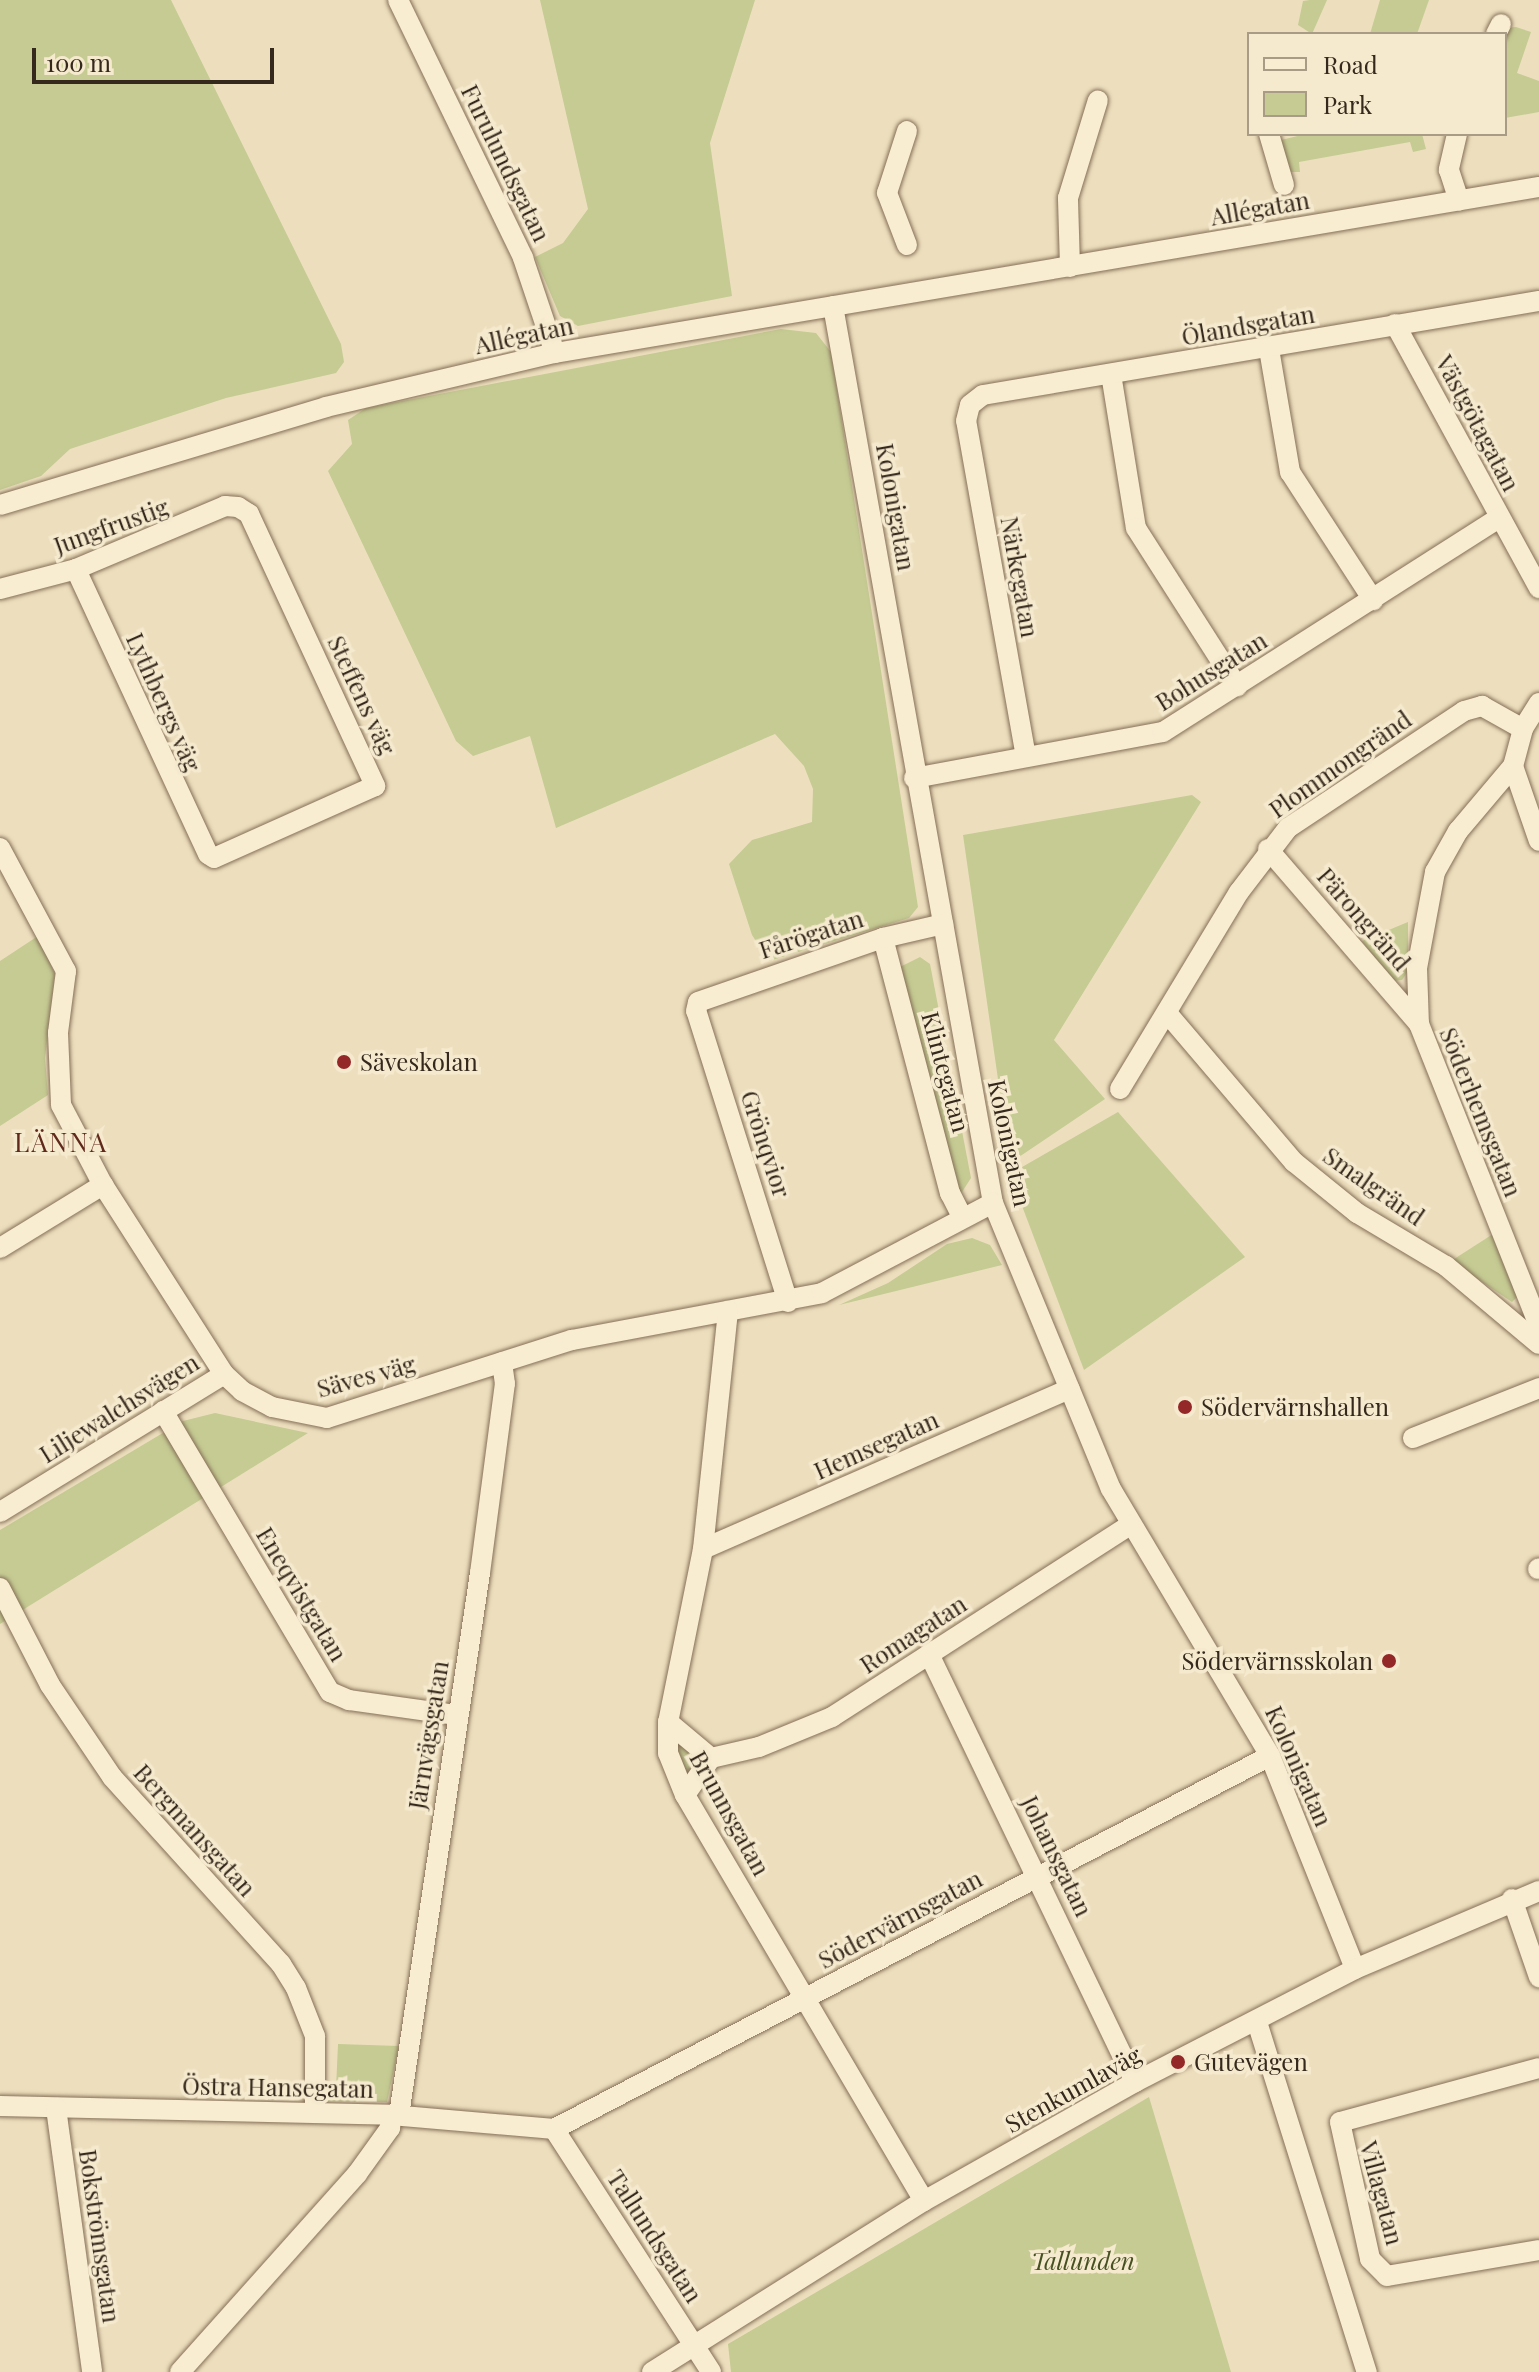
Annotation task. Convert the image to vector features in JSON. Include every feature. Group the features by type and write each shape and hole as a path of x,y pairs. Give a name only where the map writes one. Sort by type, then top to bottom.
{"street":[{"name":"Furulundsgatan","path":"398,0 523,258 555,353"},
{"path":"1070,267 1068,198 1086,139 1104,98"},
{"path":"907,245 887,193 913,129"},
{"name":"Allégatan","path":"1270,136 1284,185"},
{"path":"1457,136 1449,170 1459,200"},
{"name":"Allégatan","path":"0,505 339,403 555,353 1539,187"},
{"name":"Ölandsgatan","path":"970,405 983,395 1539,301"},
{"name":"Kolonigatan","path":"833,306 914,778 993,1203 1130,1525 1270,1756 1355,1969"},
{"name":"Västgötagatan","path":"1395,324 1539,588"},
{"path":"1269,349 1290,472 1373,600"},
{"path":"1111,374 1136,528 1237,686"},
{"name":"Närkegatan","path":"970,405 966,421 1026,757"},
{"name":"Jungfrustig","path":"0,589 76,569 225,506 238,507"},
{"name":"Steffens väg","path":"208,854 214,858 375,786 249,514 238,507"},
{"name":"Bohusgatan","path":"914,778 1163,732 1499,518"},
{"name":"Lythbergs väg","path":"76,569 208,854"},
{"name":"Söderhemsgatan","path":"1539,703 1523,729 1513,766 1458,831 1435,872 1417,968 1419,1024 1539,1326"},
{"name":"Plommongränd","path":"1120,1089 1268,849 1288,828 1464,711 1482,706 1523,729"},
{"path":"1513,766 1539,841"},
{"name":"Säves väg","path":"0,848 66,971 58,1033 61,1105 103,1185 224,1374 242,1391 272,1407 327,1418 502,1362 633,1326 788,1302 861,1277 993,1203"},
{"name":"Pärongränd","path":"1268,849 1419,1024"},
{"name":"Fårögatan","path":"698,1002 883,938 943,924"},
{"name":"Klintegatan","path":"883,938 950,1193 963,1218"},
{"name":"Grönqvior","path":"698,1002 696,1011 788,1302"},
{"name":"Smalgränd","path":"1167,1013 1294,1162 1357,1213 1446,1266 1539,1344"},
{"path":"0,1248 103,1185"},
{"name":"Brunnsgatan","path":"728,1311 703,1549 668,1722 668,1753 685,1795 924,2201"},
{"name":"Järnvägsgatan","path":"180,2372 364,2165 390,2128 395,2115 505,1384 502,1362"},
{"name":"Liljewalchsvägen","path":"0,1512 224,1374"},
{"path":"1413,1438 1539,1388"},
{"name":"Hemsegatan","path":"703,1549 1070,1389"},
{"name":"Eneqvistgatan","path":"163,1411 330,1692 349,1700 456,1715"},
{"name":"Romagatan","path":"711,1758 759,1747 832,1717 1130,1525"},
{"name":"Bergmansgatan","path":"0,1588 50,1685 112,1777 281,1964 296,1988 315,2036 315,2113"},
{"name":"Johansgatan","path":"929,1654 1039,1875 1135,2082"},
{"path":"668,1722 711,1758 685,1795"},
{"name":"Södervärnsgatan","path":"554,2129 1270,1756"},
{"name":"Stenkumlaväg","path":"652,2372 924,2201 1135,2082 1355,1969 1512,1899 1539,1891"},
{"path":"1512,1899 1539,1977"},
{"path":"1257,2022 1367,2372"},
{"name":"Villagatan","path":"1539,2068 1340,2122 1370,2259 1387,2276 1539,2250"},
{"name":"Östra Hansegatan","path":"0,2106 395,2115 554,2129"},
{"name":"Bokströmsgatan","path":"56,2108 92,2372"},
{"name":"Tallundsgatan","path":"554,2129 711,2372"}],"green space":[{"path":"0,0 171,0 341,344 344,362 336,373 226,398 70,449 41,476 0,490"},
{"path":"540,0 755,0 710,143 732,296 578,326 560,316 535,257 563,243 588,209"},
{"path":"1327,0 1313,32 1298,25 1303,1"},
{"path":"1380,0 1429,0 1418,32 1371,32"},
{"path":"1516,27 1531,32 1517,73 1539,81 1539,112 1507,118 1506,28"},
{"path":"1298,136 1423,136 1426,149 1413,152 1410,142 1299,162 1300,172 1289,172 1281,140"},
{"path":"781,329 816,333 831,352 918,907 909,918 769,961 752,935 729,864 752,840 812,822 813,789 804,766 775,734 556,828 530,736 473,756 456,741 328,471 352,444 348,420 366,408"},
{"path":"1192,795 1201,802 1054,1040 1105,1099 1010,1163 963,835"},
{"path":"1408,922 1408,971 1402,980 1392,981 1362,941"},
{"path":"38,936 55,974 45,1058 48,1095 0,1126 0,961"},
{"path":"920,957 930,964 971,1178 962,1192 955,1190 900,967"},
{"path":"1118,1112 1245,1257 1084,1370 1010,1174"},
{"path":"1493,1234 1517,1297 1512,1302 1451,1261"},
{"path":"972,1238 990,1245 1002,1265 839,1305 888,1283 947,1244"},
{"path":"215,1413 308,1433 0,1624 0,1530 183,1421"},
{"path":"678,1737 696,1759 687,1782 674,1752"},
{"path":"338,2044 399,2046 387,2102 322,2101 324,2089 336,2088"},
{"name":"Tallunden","path":"1149,2097 1231,2372 731,2372 728,2344"}],"place":[{"name":"Säveskolan","path":"344,1062"},
{"name":"Södervärnshallen","path":"1185,1407"},
{"name":"Södervärnsskolan","path":"1389,1661"},
{"name":"Gutevägen","path":"1178,2062"}],"district":[{"name":"LÄNNA","path":"61,1142"}]}
